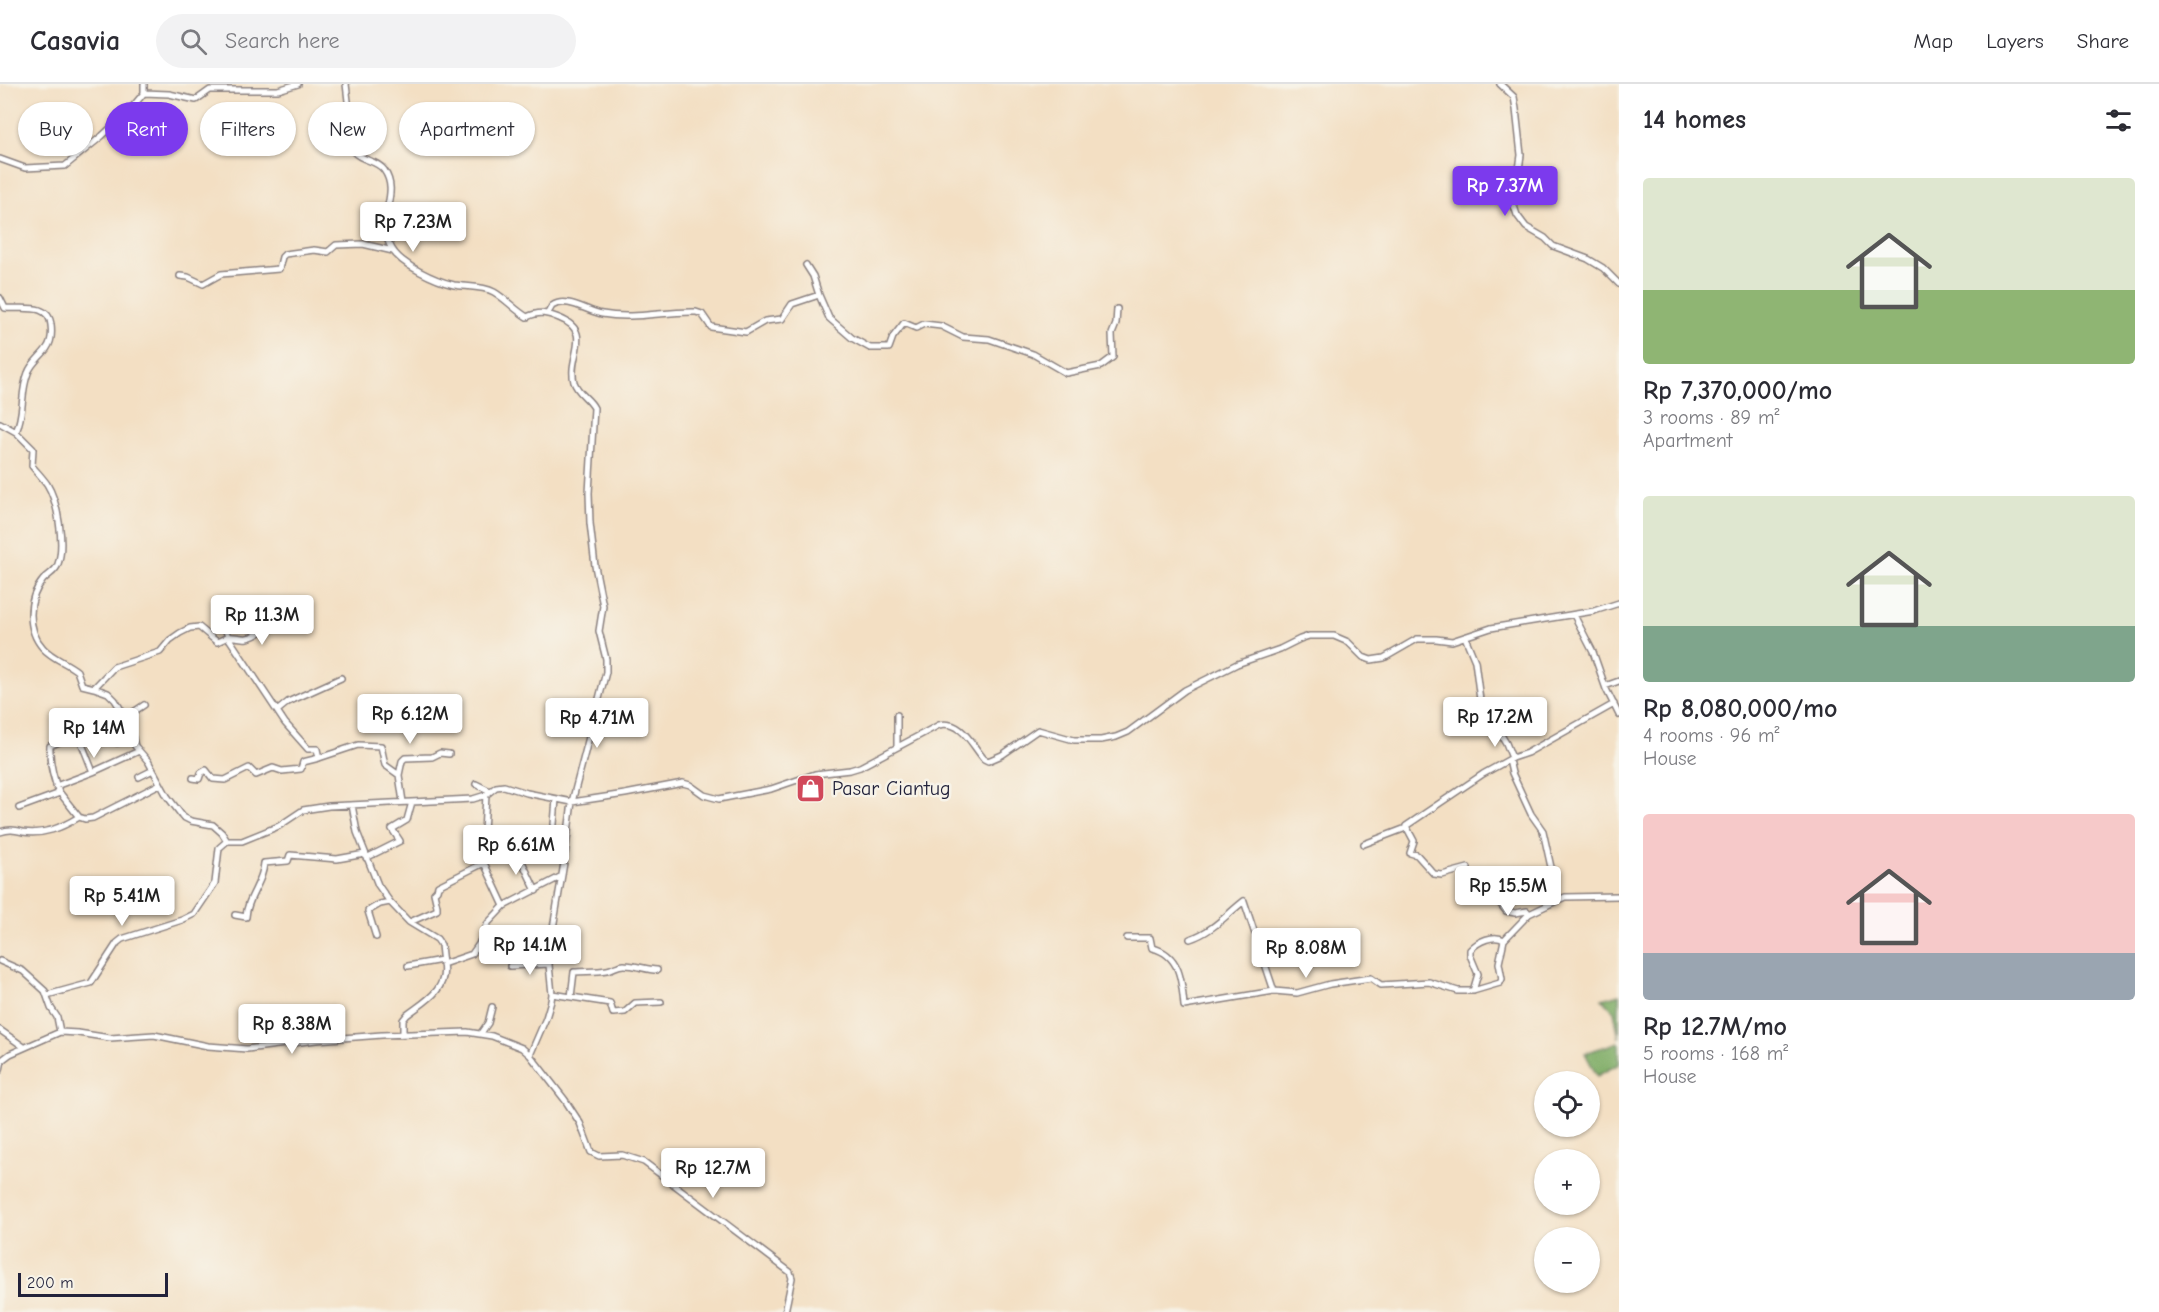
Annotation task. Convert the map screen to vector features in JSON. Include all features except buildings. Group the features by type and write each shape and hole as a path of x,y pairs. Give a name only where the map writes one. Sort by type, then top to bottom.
{"street":[{"path":"0,159 25,168 65,166 102,136 144,93 144,84"},
{"path":"144,93 169,94 196,100 210,90 278,90 298,84"},
{"path":"346,84 354,152 357,156 378,164 384,169 390,184 390,201 384,228 393,251"},
{"path":"1500,84 1514,97 1521,155 1518,177 1511,187 1511,197 1517,215 1526,227 1560,249 1603,268 1619,284"},
{"path":"180,276 204,284 221,274 279,269 282,256 285,254 314,250 329,252 338,245 366,244 393,251 431,277 453,285 493,292 527,316 537,312 548,313 569,321 577,332 574,382 577,389 592,404 595,413 589,493 590,523 603,606 599,632 606,659 606,672 572,802 552,932 549,964 552,994 546,1018 530,1055"},
{"path":"806,265 833,322 852,338 868,347 889,348 893,337 904,323 916,328 924,324 947,328 963,337 989,339 1033,354 1066,373 1101,366 1113,357 1112,334 1116,324 1117,309"},
{"path":"548,313 552,306 562,302 603,315 628,318 696,312 702,314 711,327 743,333 749,332 765,321 781,319 792,304 819,295"},
{"path":"0,299 5,308 30,308 43,311 50,319 52,332 49,345 34,361 27,374 23,414 16,432"},
{"path":"0,423 16,432 33,449 32,466 48,485 57,514 61,550 57,567 43,580 30,613 33,629 42,647 53,657 77,671 82,685 108,693 115,700 125,717 139,751 183,817 190,821 213,825 227,841"},
{"path":"47,995 92,983 117,943 122,939 173,924 194,914 214,886 219,848 227,841 242,841 279,826 303,810 352,805 473,799 496,787 504,786 572,802 683,783 710,797 730,798 771,789 815,774 850,770 939,725 948,723 958,727 988,761 1002,755 1038,730 1056,736 1088,741 1101,740 1128,732 1185,690 1237,664 1280,649 1300,639 1334,636 1348,642 1363,657 1371,660 1384,658 1417,639 1452,641 1491,628 1574,615 1619,603"},
{"path":"94,688 114,667 160,652 170,640 190,628 199,627 217,642 237,636 246,639 258,635 278,615"},
{"path":"1574,615 1593,652 1605,686 1619,715"},
{"path":"221,616 228,637 277,711 293,734 307,748 317,749 319,758"},
{"path":"1465,637 1475,661 1480,700 1506,743 1512,773 1531,814 1543,831 1558,899"},
{"path":"145,658 150,665"},
{"path":"277,711 285,704 341,678"},
{"path":"1605,686 1619,681"},
{"path":"1468,868 1442,876 1434,874 1418,855 1410,853 1414,842 1406,828 1408,822 1510,759 1527,753 1614,704"},
{"path":"79,818 56,786 50,770 52,766 50,746 101,723 125,717 144,705"},
{"path":"897,716 897,746"},
{"path":"78,734 93,772"},
{"path":"117,743 133,738"},
{"path":"193,778 199,779 201,773 206,770 213,779 224,780 249,768 256,775 271,769 282,771 301,769 303,762 358,745 381,746 385,765 399,776"},
{"path":"56,786 139,751"},
{"path":"403,802 399,776 402,761 405,758 432,757 440,753 449,754"},
{"path":"140,777 153,770"},
{"path":"0,832 14,829 22,832 53,831 79,818 93,818 160,784"},
{"path":"476,784 488,793"},
{"path":"19,808 43,801 59,793"},
{"path":"481,841 488,793"},
{"path":"554,824 556,799"},
{"path":"235,915 246,917 247,906 263,873 264,863 288,861 290,855 338,859 366,856 400,841 392,829 407,820 412,802"},
{"path":"352,805 366,856 378,885 390,902 410,922 437,939 441,945 444,976 440,989 407,1015 403,1020 403,1035"},
{"path":"1364,844 1406,828"},
{"path":"504,854 539,846"},
{"path":"517,851 536,891"},
{"path":"410,922 437,910 434,893 438,886 482,864 485,865 504,906"},
{"path":"408,966 442,962 472,954 488,923 504,906 560,877"},
{"path":"1478,885 1481,900 1498,902 1506,910 1515,913 1527,911 1529,914"},
{"path":"1127,938 1150,938 1152,948 1163,951 1173,959 1181,980 1184,1006 1274,991 1297,993 1330,984 1371,978 1381,985 1429,982 1458,991 1473,991 1495,985 1502,979 1499,963 1504,940 1529,914 1558,899 1619,896"},
{"path":"1190,939 1213,928 1219,920 1244,901 1274,991"},
{"path":"376,936 368,910 390,902"},
{"path":"526,938 552,932"},
{"path":"1473,991 1478,974 1470,950 1474,945 1491,938 1504,940"},
{"path":"0,961 23,970 45,991 57,1017 60,1032"},
{"path":"510,966 549,964"},
{"path":"571,997 574,972 610,970 618,965 657,970"},
{"path":"552,994 610,1003 614,1013 625,1012 635,1003 661,1002"},
{"path":"481,1033 487,1025 492,1007"},
{"path":"0,1030 24,1047"},
{"path":"0,1070 2,1060 24,1047 60,1032 110,1038 154,1035 208,1046 247,1049 316,1040 481,1033 522,1048 530,1055 580,1123 591,1152 599,1156 627,1156 644,1162 790,1272 791,1286 785,1312"}],"green space":[{"path":"1619,994 1619,1038 1614,1011 1602,999"},
{"path":"1619,1042 1619,1064 1600,1074 1600,1071 1594,1071 1585,1053"}],"place":[{"name":"Pasar Ciantug","path":"811,788"}]}
